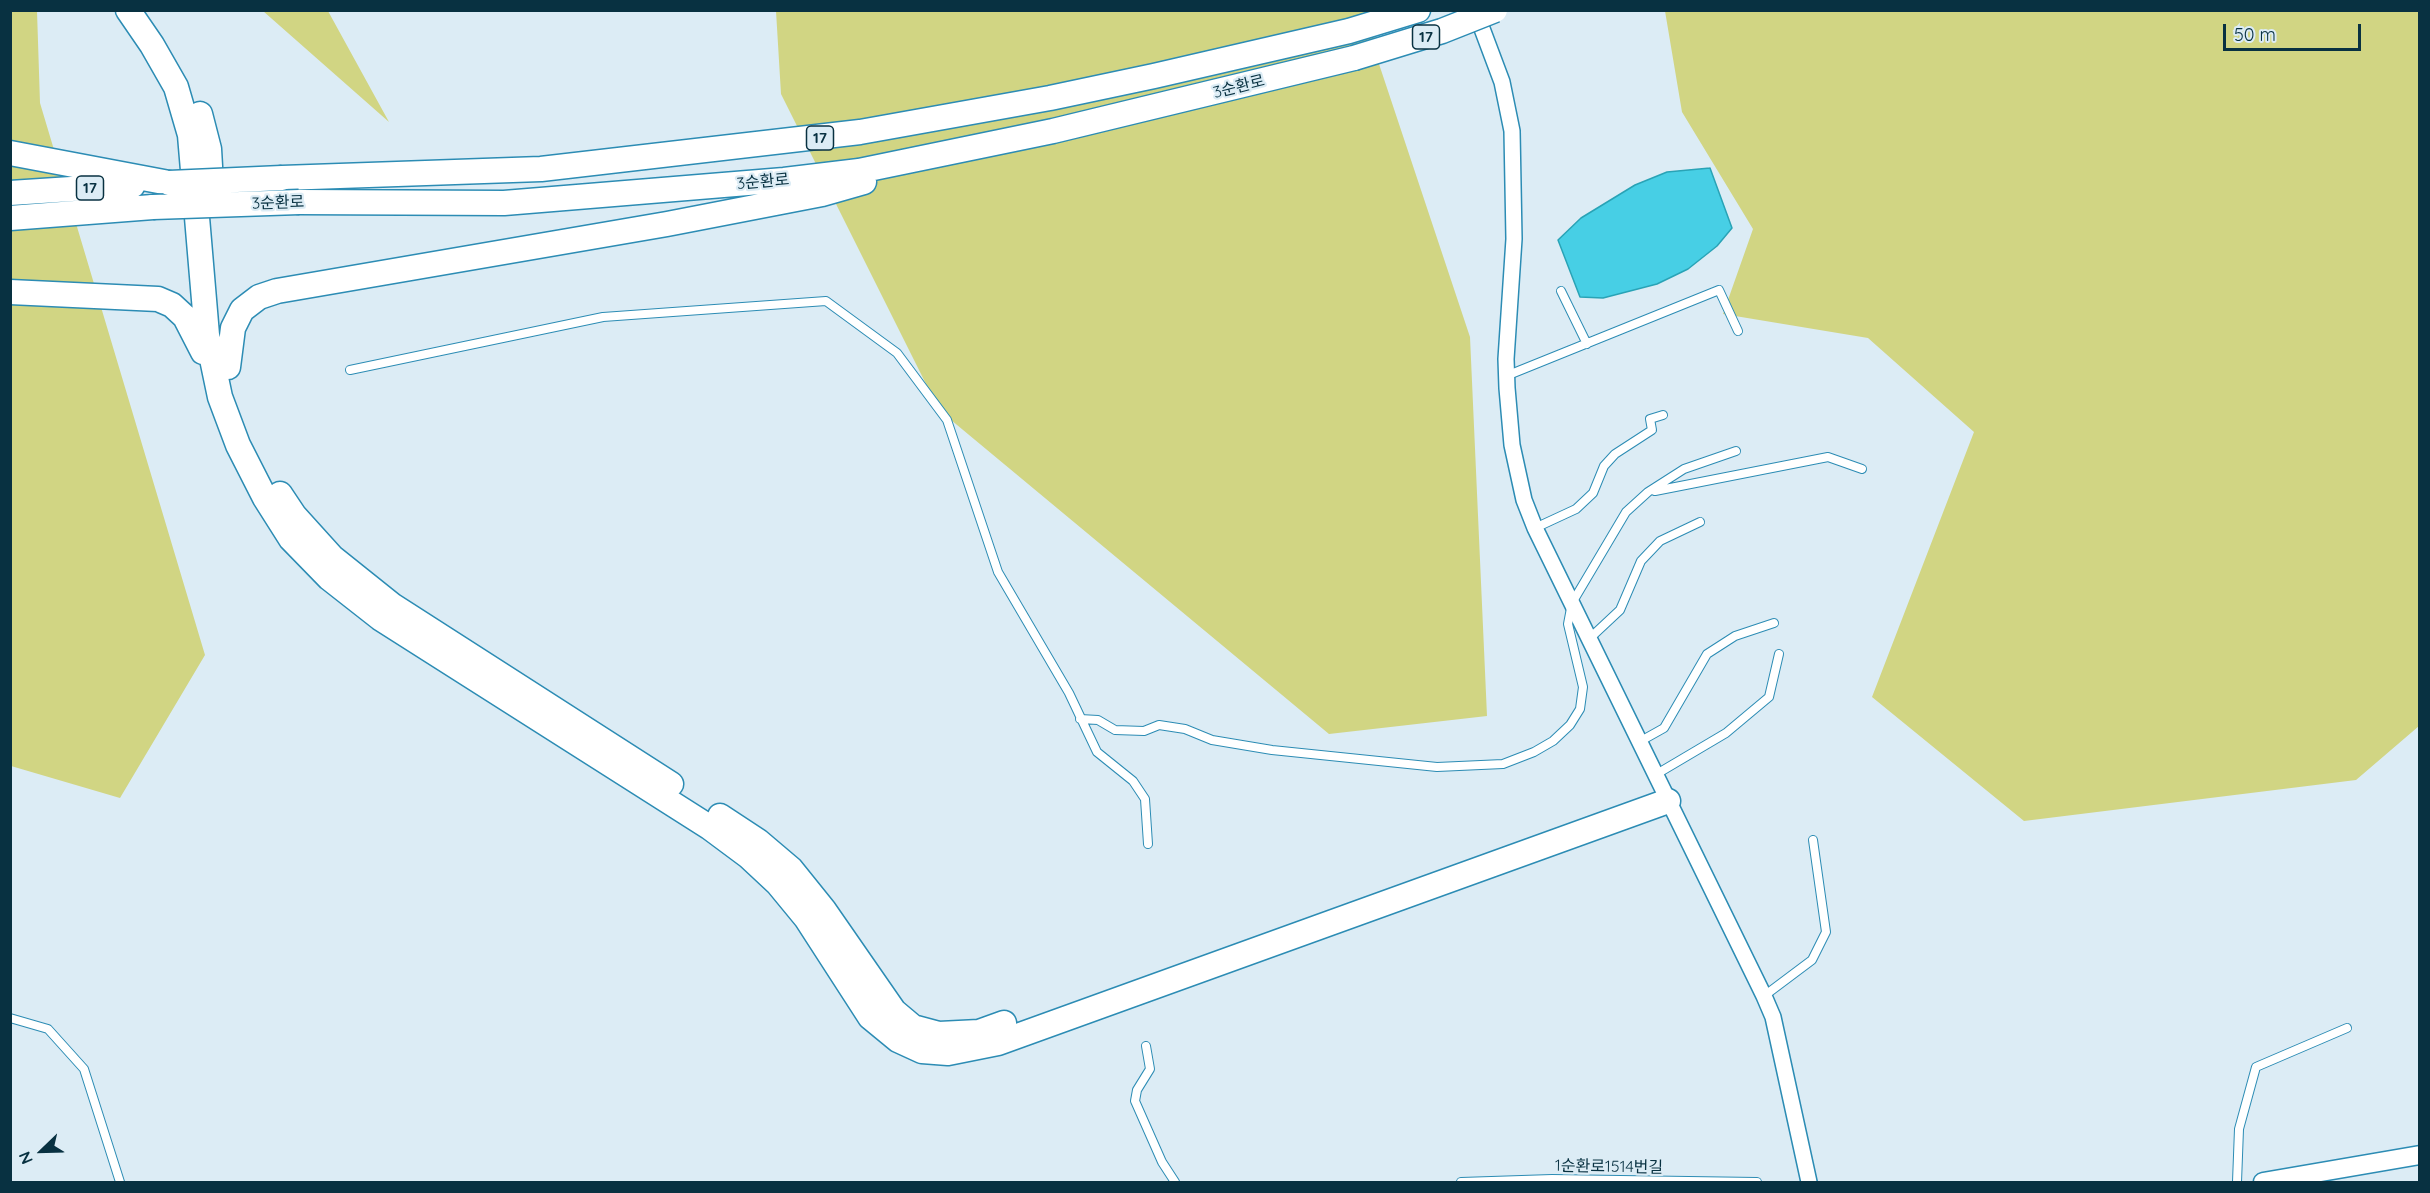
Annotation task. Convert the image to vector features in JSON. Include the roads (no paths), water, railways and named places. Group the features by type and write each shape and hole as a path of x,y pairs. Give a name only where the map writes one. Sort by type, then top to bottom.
{"highway":[{"path":"128,10 152,45 176,87 190,135 207,335 221,371 238,445 265,498 291,539 329,579 380,618 709,827 748,856 778,884 806,918 870,1017 898,1040 922,1051 948,1053 998,1043 1662,789"},
{"path":"144,10 171,45 201,114 209,149 221,326 221,371"},
{"name":"3순환로","path":"10,193 169,183 541,169 822,138 1050,98 1349,31 1418,10"},
{"name":"3순환로","path":"10,218 153,207 299,202 504,203 784,180 859,171 1028,137 1354,58 1432,35 1495,10"},
{"path":"221,371 233,328 242,310 259,297 277,291 406,270 822,194 1028,137"},
{"path":"10,153 169,183"},
{"path":"10,292 138,297 172,305 185,317 221,371"}],"street":[{"path":"1475,10 1502,81 1512,131 1514,239 1506,376 1512,445 1524,500 1535,528 1773,1017 1809,1182"},
{"path":"2263,1182 2420,1155"}],"lane":[{"path":"1506,376 1719,290 1738,331"},
{"path":"1561,291 1587,344"},
{"path":"350,370 603,317 826,302 897,353 947,420 998,572 1069,693 1097,752 1133,781 1145,799 1148,844"},
{"path":"1535,528 1576,508 1593,493 1604,466 1615,454 1652,430 1650,420 1663,415"},
{"path":"1080,719 1098,720 1115,730 1144,731 1159,725 1185,729 1212,741 1272,750 1437,767 1503,764 1553,741 1570,725 1580,709 1581,673 1571,648 1568,624 1572,603 1626,512 1648,492 1684,469 1736,451"},
{"path":"1648,492 1828,457 1862,470"},
{"path":"1589,639 1620,610 1641,561 1660,541 1700,522"},
{"path":"1639,742 1664,728 1707,654 1735,636 1774,623"},
{"path":"1662,789 1768,697 1779,654"},
{"path":"1764,996 1812,960 1826,932 1813,840"},
{"path":"10,1018 48,1029 84,1069 120,1182"},
{"path":"2237,1182 2239,1129 2256,1067 2347,1028"},
{"path":"1146,1046 1150,1069 1137,1090 1135,1101 1162,1162 1175,1182"},
{"name":"1순환로1514번길","path":"1461,1182 1552,1179 1757,1182"}]}
